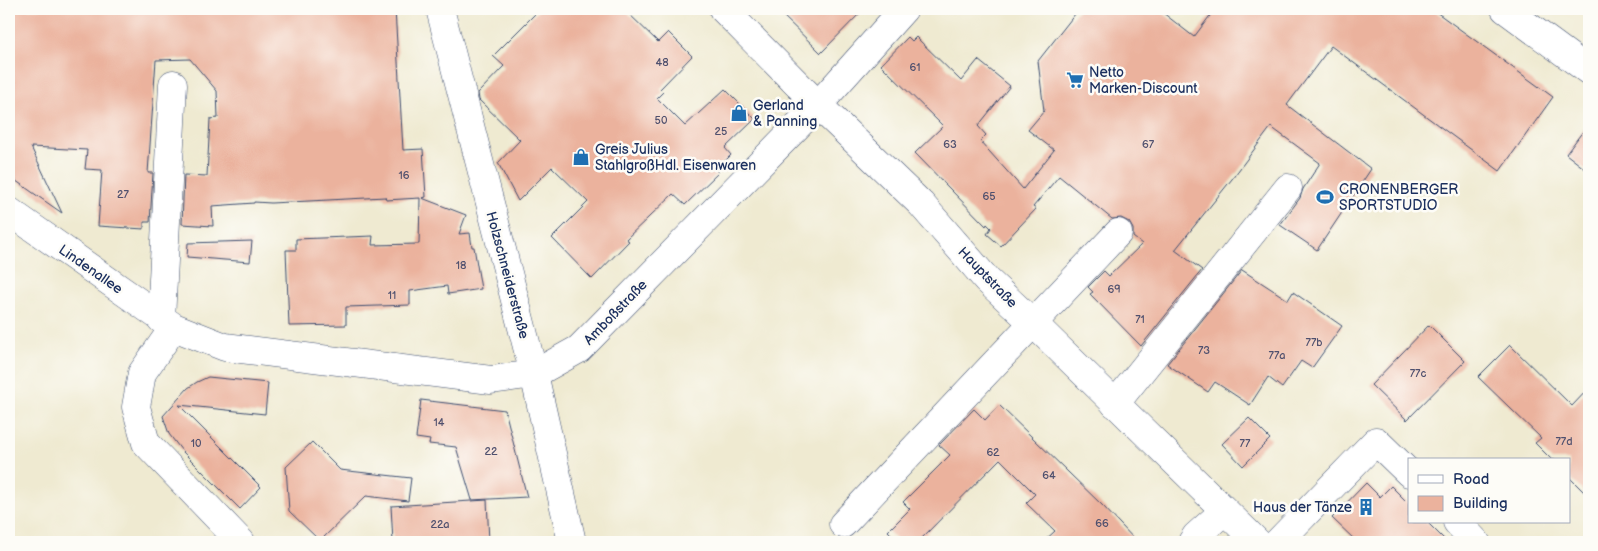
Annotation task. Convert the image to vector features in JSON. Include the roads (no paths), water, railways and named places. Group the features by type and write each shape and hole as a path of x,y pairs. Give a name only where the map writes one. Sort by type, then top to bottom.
{"street":[{"name":"Holzschneiderstraße","path":"440,9 534,374 572,542"},
{"name":"Hauptstraße","path":"723,9 818,105 921,204 987,280 1257,542"},
{"name":"Amboßstraße","path":"168,323 225,347 491,380 534,374 579,349 818,105 904,9"},
{"path":"1505,9 1589,71"},
{"path":"174,84 168,323 142,373 136,407 146,443 241,542"},
{"path":"1115,404 1288,188"},
{"name":"Lindenallee","path":"9,210 168,323"},
{"path":"843,524 1118,233"},
{"path":"1278,542 1376,440 1408,472"},
{"path":"1192,542 1196,536 1224,511"},
{"path":"1459,524 1476,542"}],"place":[{"name":"Netto Marken-Discount","path":"1075,80"},
{"name":"Gerland & Panning","path":"739,113"},
{"name":"Greis Julius StahlgroßHdl. Eisenwaren","path":"581,157"},
{"name":"CRONENBERGER SPORTSTUDIO","path":"1325,197"},
{"name":"Haus der Tänze","path":"1366,507"}]}
